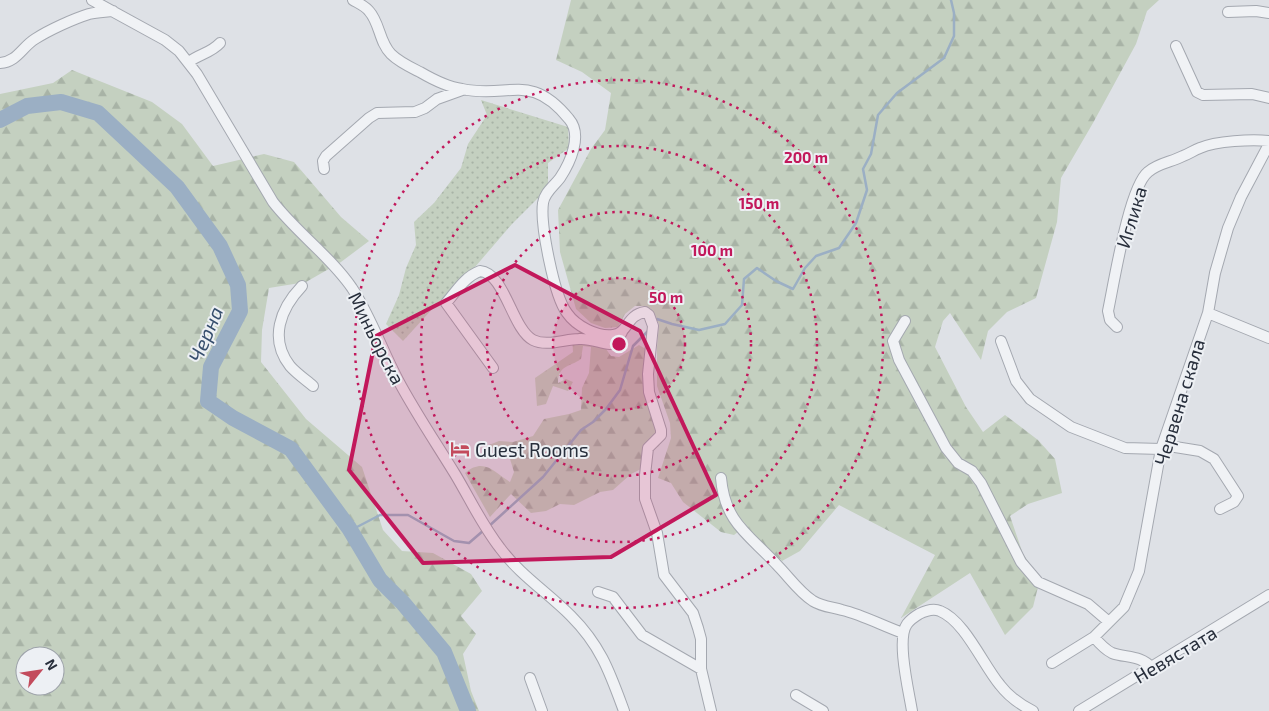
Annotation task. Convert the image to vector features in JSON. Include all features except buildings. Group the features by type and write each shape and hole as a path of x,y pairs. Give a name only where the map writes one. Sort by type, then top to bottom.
{"street":[{"name":"Миньорска","path":"92,0 165,40 189,62 273,202 353,289 398,380 491,536 510,560 572,616 585,632 605,661 624,711"},
{"path":"353,0 368,10 383,43 392,55 422,73 462,90 485,91 522,88 537,92 547,98 569,118 574,126 574,145 569,162 543,200 543,228 550,265 566,312 575,321 597,333 612,336 622,331"},
{"path":"0,63 10,61 18,56 35,39 56,28 89,14 113,11"},
{"path":"1228,12 1256,11 1269,13"},
{"path":"189,62 207,53 220,43"},
{"path":"1176,46 1197,92 1203,95 1252,94 1269,98"},
{"path":"324,169 323,161 326,156 376,113 415,112 425,108 437,99 462,90"},
{"name":"Иглика","path":"1117,327 1110,320 1108,311 1129,211 1144,176 1157,166 1183,157 1201,147 1258,140 1269,143"},
{"name":"Червена скала","path":"1052,663 1094,637 1124,607 1139,571 1161,449 1208,313 1228,228 1245,189 1269,143"},
{"path":"493,368 446,303 468,278 480,271 488,274 499,287 526,334 536,342 547,343 578,338 610,344 618,339 634,315 645,312 652,319 653,326 648,374 649,392 661,430 661,436 648,448 645,499 656,533 664,575 693,613 698,628 701,639 701,669 711,711"},
{"path":"302,286 290,300 278,329 278,337 284,357 291,367 314,386"},
{"path":"1208,313 1269,338"},
{"path":"905,321 893,341 899,360 946,448 958,463 972,471 981,484 1021,562 1038,582 1088,604 1109,622"},
{"path":"1001,341 1016,382 1030,398 1071,427 1125,448 1161,449 1169,446 1200,451 1214,459 1238,496 1234,502 1220,509"},
{"path":"721,478 722,493 740,528 804,594 825,607 842,609 903,633"},
{"path":"598,592 613,598 642,635 701,669"},
{"name":"Невястата","path":"1079,711 1269,595"},
{"path":"912,711 903,655 903,633 906,624 912,618 930,610 940,610 952,618 967,636 1000,686 1016,702 1033,711"},
{"path":"1094,637 1104,648 1112,653 1140,659 1148,663 1152,668"},
{"path":"530,678 542,711"},
{"path":"796,695 823,711"}],"highlighted area":[{"path":"515,265 640,331 716,495 611,557 423,563 349,470 376,336"}],"green space":[{"path":"571,0 1159,0 1147,11 1136,44 1061,178 1057,222 1036,298 1007,312 988,331 981,360 950,313 943,321 935,347 966,407 983,432 1005,415 1038,440 1055,459 1062,493 1028,504 1010,516 1023,554 1040,579 1033,607 1005,635 970,573 901,618 935,555 839,505 800,551 782,561 744,527 734,535 721,532 683,502 671,483 658,478 671,438 670,423 657,386 659,324 654,313 645,306 635,306 625,314 618,327 605,328 591,323 576,309 560,252 558,210 591,149 605,130 611,93 582,72 556,60"},
{"path":"72,70 152,102 182,124 213,166 264,154 294,162 341,217 369,241 341,262 306,282 269,288 262,330 261,362 306,419 362,467 383,530 402,551 433,553 471,574 482,591 461,616 476,634 463,654 471,691 479,711 0,711 0,94 53,83"},
{"path":"481,100 568,127 569,148 548,163 548,188 403,341 386,324 399,295 406,268 416,245 414,222 434,203 461,168 468,144 487,115"},
{"path":"584,330 606,349 611,356 619,357 639,345 649,351 648,370 662,437 659,446 652,450 641,469 631,474 613,490 600,492 574,505 560,504 546,511 531,513 511,494 490,517 465,473 472,468 483,466 510,482 514,472 510,459 500,455 489,445 499,441 513,442 533,436 544,419 581,410 582,388 589,373 591,347 583,346 581,359 565,367 560,373 558,383 566,379 573,382 568,391 553,386 546,404 537,406 535,378 573,352 572,336"}],"waterway":[{"path":"655,322 657,319 699,330 725,324 742,305 744,279 757,268 776,281 793,289 805,268 816,256 839,248 856,223 867,190 863,169 871,154 878,115 897,93 944,58 954,36 954,13 951,0"},
{"name":"Черна","path":"0,120 27,106 61,102 98,113 177,187 220,246 238,285 240,311 211,367 208,401 233,418 291,449 349,528 380,580 403,603 444,652 468,711"},
{"path":"488,527 543,477 581,430 593,422 606,409 620,390 633,346 649,330"},
{"path":"349,528 355,528 380,515 408,515 454,541 469,543 484,530"}],"place":[{"name":"Guest Rooms","path":"460,449"}]}
